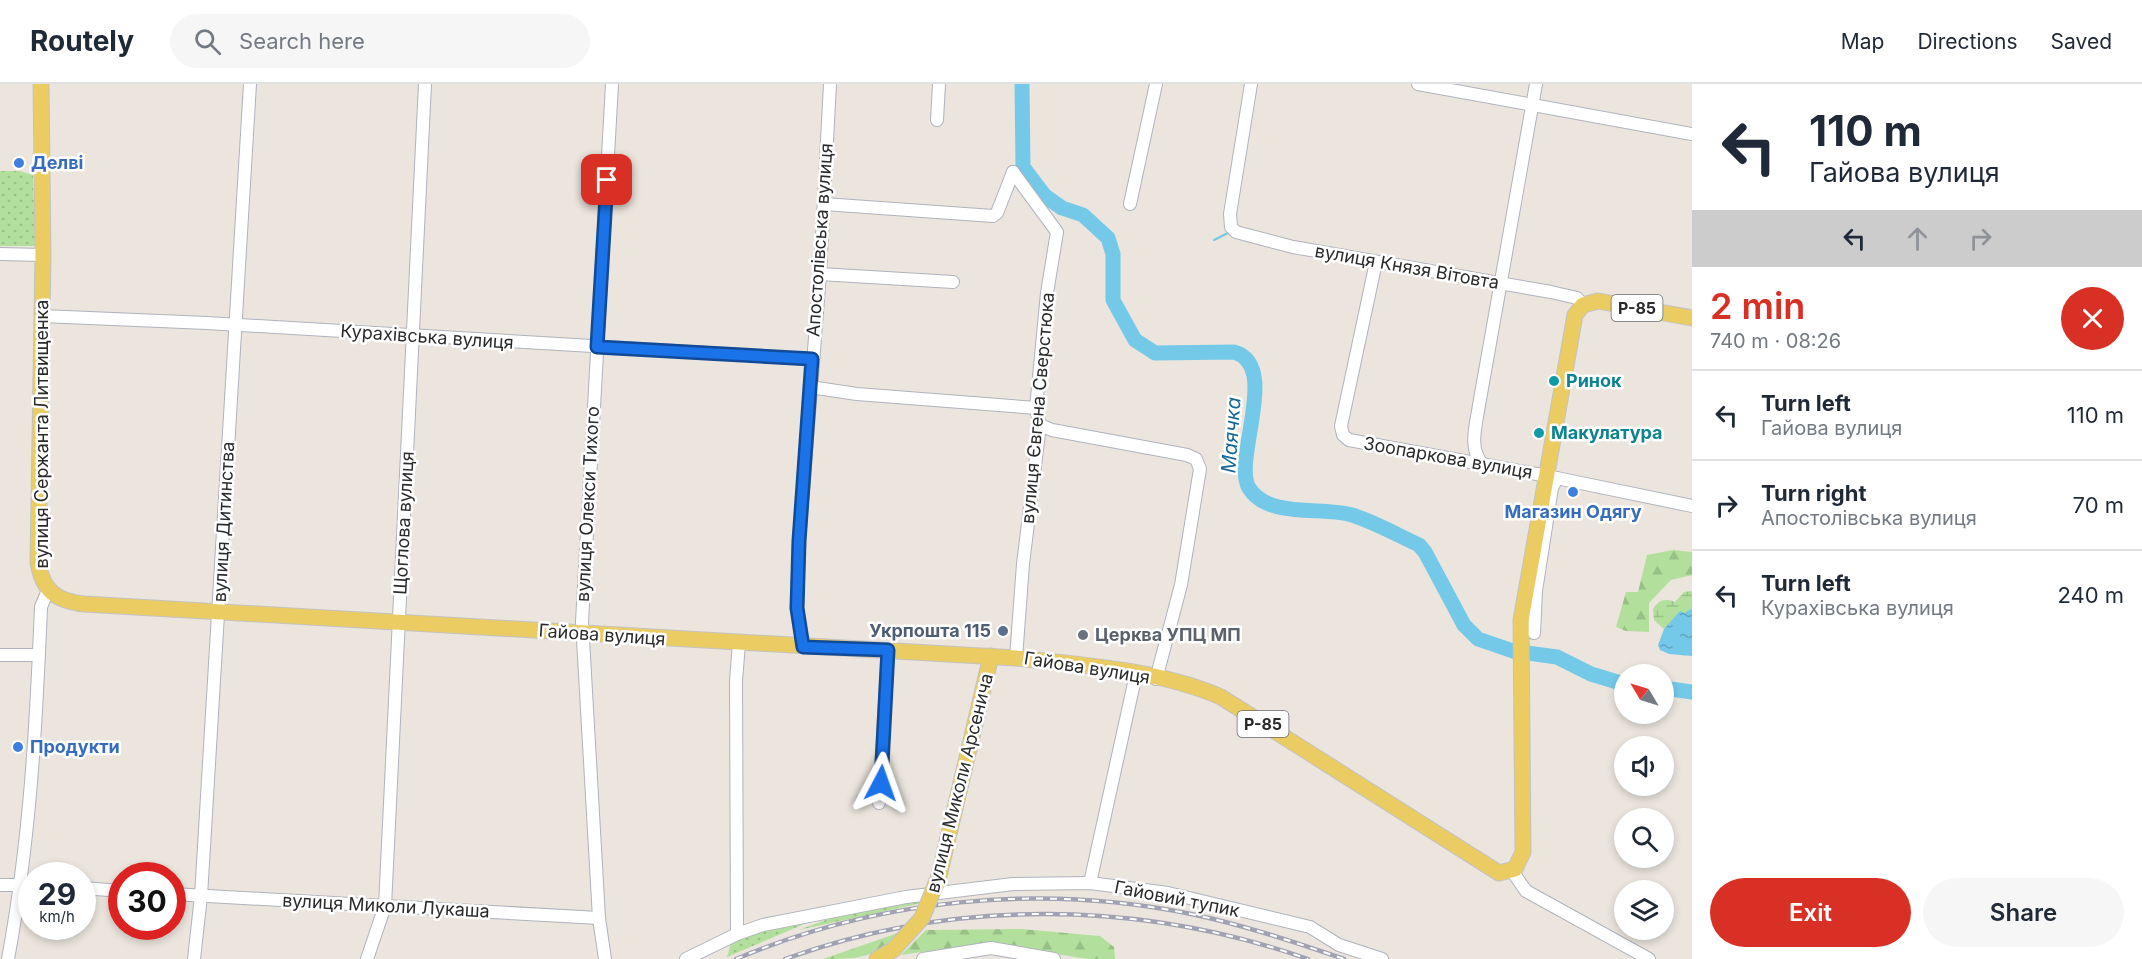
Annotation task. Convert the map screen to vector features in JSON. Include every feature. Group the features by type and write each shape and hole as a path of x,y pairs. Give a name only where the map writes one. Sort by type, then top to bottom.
{"main road":[{"name":"вулиця Сержанта Литвищенка","path":"41,84 43,255 38,563 41,578 48,590"},
{"name":"вулиця Князя Вітовта","path":"1583,305 1598,301 1692,318"},
{"path":"1512,872 1518,865 1523,852 1521,670 1527,634 1523,602 1552,477 1572,328 1575,315 1583,305"},
{"name":"Гайова вулиця","path":"48,590 62,600 72,603 803,647 1016,657 1183,683 1221,697 1493,872 1512,872"},
{"name":"вулиця Миколи Арсенича","path":"886,956 922,918 939,876 991,656"}],"street":[{"name":"вулиця Дитинства","path":"194,959 201,896 250,84"},
{"name":"Щоглова вулиця","path":"367,959 385,906 398,622 415,335 425,84"},
{"name":"вулиця Олекси Тихого","path":"605,959 600,918 582,634 612,84"},
{"name":"Апостолівська вулиця","path":"803,647 797,608 799,541 820,274 830,84"},
{"path":"937,120 939,84"},
{"path":"1130,204 1156,84"},
{"name":"вулиця Князя Вітовта","path":"1251,84 1230,214 1231,227 1242,235 1577,298 1583,305"},
{"path":"1418,84 1692,134"},
{"path":"1484,465 1476,456 1474,443 1536,84"},
{"name":"вулиця Євгена Сверстюка","path":"824,204 993,216 997,213 1013,172 1057,232 1047,293 1036,408 1040,425 1023,564 1016,657"},
{"path":"0,254 43,255"},
{"name":"Зоопаркова вулиця","path":"1376,262 1343,415 1342,435 1348,440 1552,477 1692,506"},
{"path":"820,274 953,282"},
{"name":"Курахівська вулиця","path":"42,316 415,335 812,359"},
{"path":"810,387 857,394 1036,408"},
{"path":"1040,425 1052,430 1187,455 1196,459 1200,469 1181,585 1156,679"},
{"name":"вулиця Сержанта Литвищенка","path":"29,862 36,750 41,608 48,590"},
{"path":"737,934 736,692 739,643"},
{"path":"879,803 888,650"},
{"path":"0,655 39,655"},
{"path":"1090,883 1136,674"},
{"path":"1512,872 1526,891 1649,959"},
{"name":"Гайовий тупик","path":"686,959 737,934 763,925 928,893 1013,884 1090,883 1168,893 1310,927 1339,945 1382,959"},
{"path":"0,885 18,885"},
{"name":"вулиця Миколи Лукаша","path":"186,895 600,918"},
{"name":"вулиця Сержанта Литвищенка","path":"8,959 18,920"},
{"path":"923,959 992,953 1054,959"}],"green space":[{"path":"0,171 20,171 33,175 35,246 0,246"},
{"path":"1673,550 1692,552 1692,575 1671,580 1649,603 1649,632 1626,631 1616,627 1626,592 1638,592 1647,555"},
{"path":"1692,591 1692,608 1664,629 1654,620 1653,609 1657,604 1665,600 1675,602 1684,592"},
{"path":"925,896 922,903 799,930 836,916"},
{"path":"816,919 727,957 731,943 766,930"},
{"path":"1021,929 1100,936 1114,947 1115,959 1088,959 985,943 901,955 926,930"},
{"path":"898,933 881,948 865,956 823,959"}],"water":[{"path":"1692,608 1692,656 1669,654 1660,650 1658,645 1664,629 1680,611 1685,613"}],"waterway":[{"name":"Маячка","path":"1022,84 1023,167 1045,196 1062,208 1083,215 1108,238 1113,254 1113,300 1135,340 1155,353 1234,352 1247,360 1254,375 1255,393 1245,475 1249,488 1258,498 1282,508 1352,515 1419,545 1464,625 1478,639 1513,651 1557,657 1591,674 1614,681"},
{"path":"1214,240 1228,233"},
{"name":"Маячка","path":"1674,689 1692,692"}],"railway":[{"path":"736,959 846,922 903,910 960,902 1018,899 1076,900 1134,905 1191,914 1288,940 1344,959"},
{"path":"785,959 849,939 914,925 980,917 1046,914 1113,917 1179,926 1244,940 1308,959"}],"place":[{"name":"Делві","path":"19,163"},
{"name":"Ринок","path":"1554,381"},
{"name":"Макулатура","path":"1539,433"},
{"name":"Магазин Одягу","path":"1573,492"},
{"name":"Укрпошта 115","path":"1003,631"},
{"name":"Церква УПЦ МП","path":"1083,635"},
{"name":"Продукти","path":"18,747"}],"route":[{"path":"607,180 597,347 812,359 799,541 797,608 803,647 888,650 881,783"}]}
